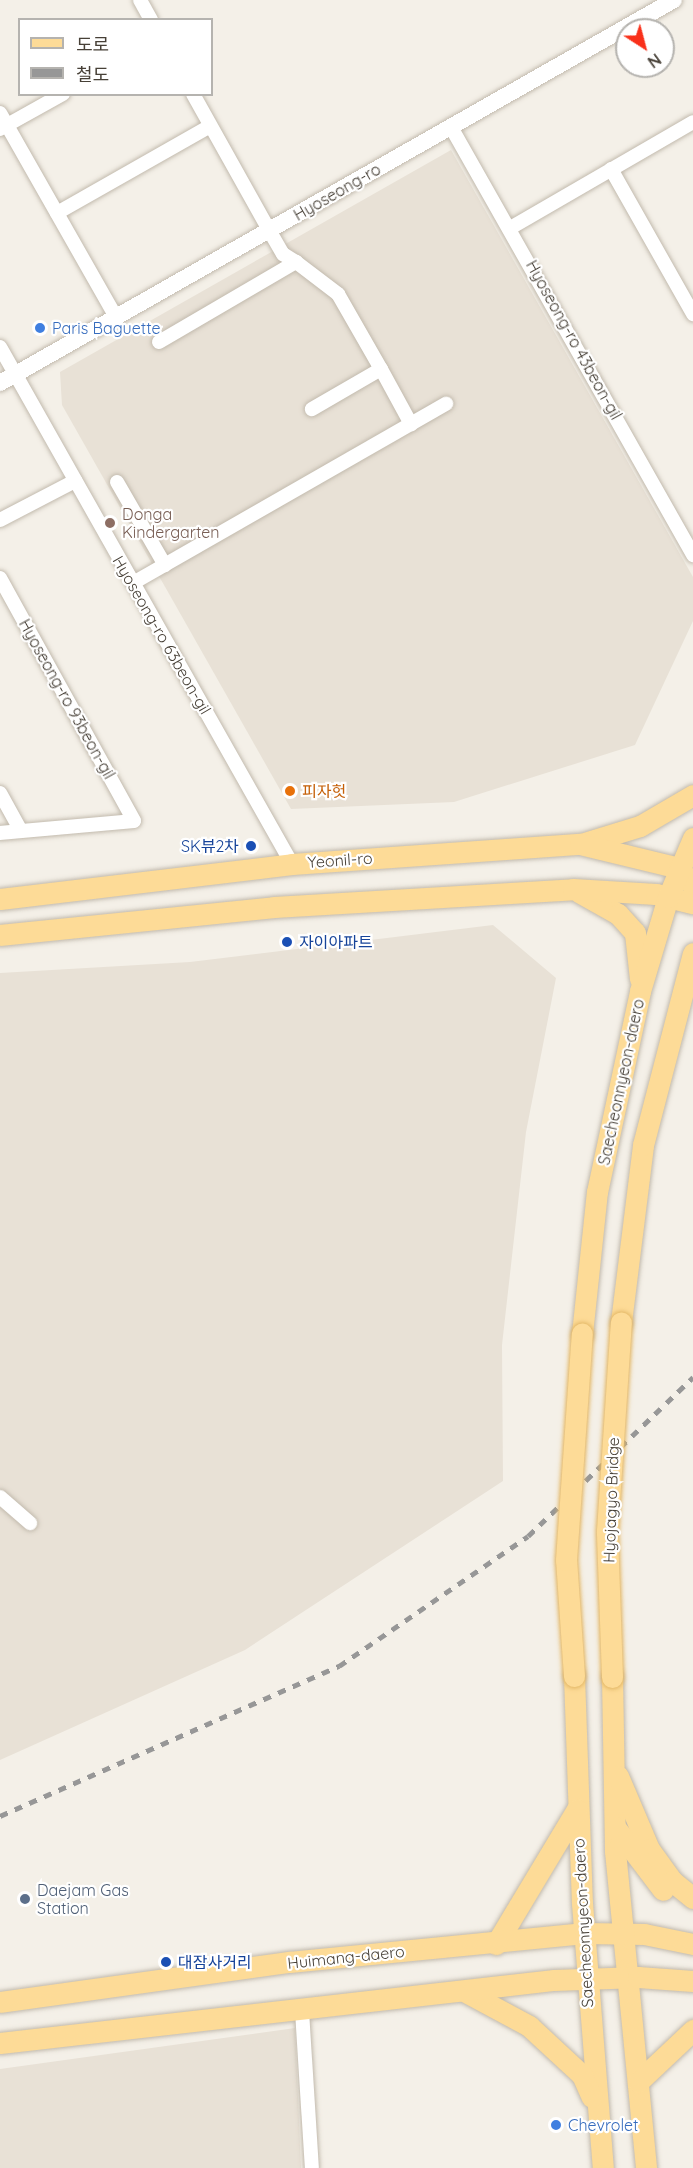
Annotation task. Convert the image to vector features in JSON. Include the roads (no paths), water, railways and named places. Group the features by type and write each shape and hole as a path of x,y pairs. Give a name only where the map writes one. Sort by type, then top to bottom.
{"main road":[{"path":"580,844 640,826 693,795"},
{"name":"Saecheonnyeon-daero","path":"603,2168 587,1979 577,1808 574,1676 566,1560 582,1334 597,1192 640,992 668,897 693,838"},
{"name":"Yeonil-ro","path":"0,899 292,864 580,844 679,868"},
{"path":"679,868 693,886"},
{"path":"573,889 618,914 634,933 640,992"},
{"path":"0,935 274,907 573,889 668,897 693,903"},
{"path":"689,985 693,953"},
{"name":"Hyojagyo Bridge","path":"613,1762 607,1531 621,1322 643,1145 689,985"},
{"path":"613,1762 614,1827 631,1934 638,2082 646,2168"},
{"path":"613,1762 649,1849 665,1873 693,1898"},
{"path":"496,1944 577,1808"},
{"path":"614,1827 666,1893 693,1911"},
{"name":"Huimang-daero","path":"0,2002 289,1962 496,1944 585,1933 631,1934 690,1940"},
{"path":"633,1977 670,1991 693,1993"},
{"path":"0,2043 587,1979 633,1977 693,1981"},
{"path":"464,1992 529,2026 555,2048 582,2075 598,2110"},
{"path":"638,2082 693,2030"}],"street":[{"path":"140,0 149,18"},
{"name":"Hyoseong-ro","path":"0,383 674,0"},
{"path":"59,96 2,123 57,213 116,317"},
{"path":"193,96 283,254 338,294 411,424"},
{"path":"512,227 693,122"},
{"path":"57,213 210,126"},
{"name":"Hyoseong-ro 43beon-gil","path":"451,127 512,227 693,555"},
{"path":"611,169 693,314"},
{"path":"159,342 296,262"},
{"name":"Hyoseong-ro 63beon-gil","path":"0,347 292,864"},
{"path":"312,409 381,369"},
{"path":"133,583 446,404"},
{"path":"0,520 75,481"},
{"path":"117,482 165,565"},
{"name":"Hyoseong-ro 93beon-gil","path":"0,578 134,821 21,831"},
{"path":"0,794 21,831 0,833"},
{"path":"0,1497 30,1523"},
{"path":"302,2011 312,2168"}],"railway":[{"path":"0,1816 339,1666 528,1536 693,1377"}],"place":[{"name":"Paris Baguette","path":"40,328"},
{"name":"Donga Kindergarten","path":"110,523"},
{"name":"피자헛","path":"290,791"},
{"name":"SK뷰2차","path":"251,846"},
{"name":"자이아파트","path":"287,942"},
{"name":"Daejam Gas Station","path":"25,1899"},
{"name":"대잠사거리","path":"166,1962"},
{"name":"Chevrolet","path":"556,2125"}]}
